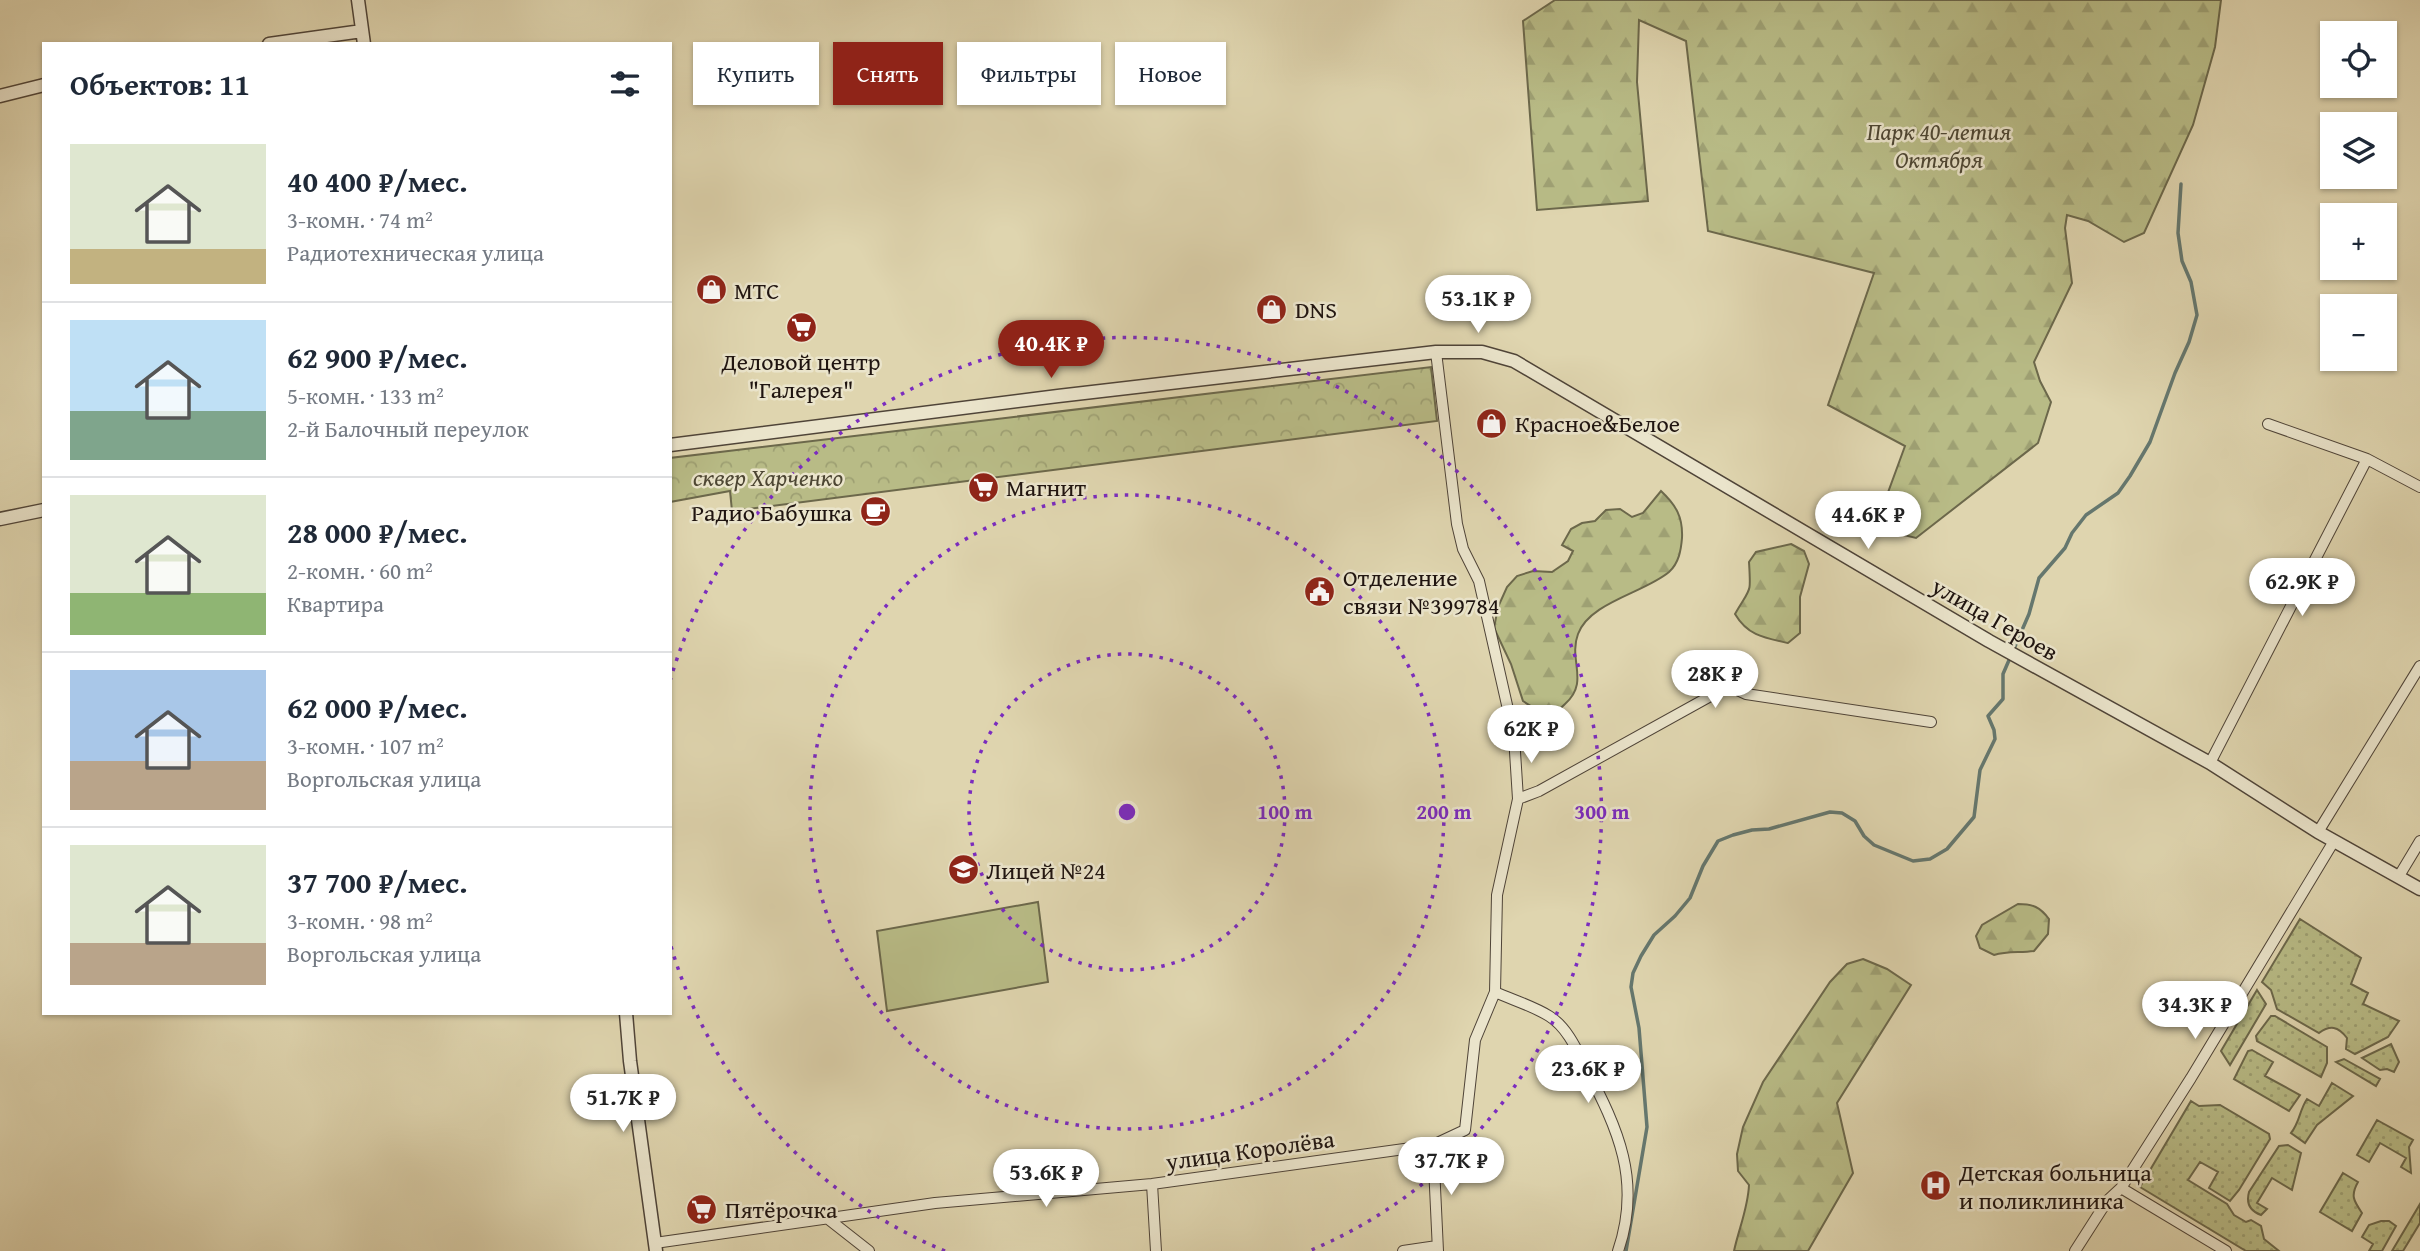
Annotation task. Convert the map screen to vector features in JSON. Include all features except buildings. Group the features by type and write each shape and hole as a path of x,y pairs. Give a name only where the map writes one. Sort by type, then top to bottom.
{"street":[{"path":"296,42 363,37 358,0"},
{"path":"0,96 42,86"},
{"path":"1436,352 1457,524 1463,549 1479,581 1514,736 1518,799 1497,895 1495,992 1550,1017 1570,1038 1612,1117 1626,1163 1624,1234 1618,1251"},
{"name":"улица Героев","path":"672,445 1436,352 1482,352 1514,361 1989,642 2210,763 2318,832 2420,889"},
{"path":"2268,424 2367,458 2420,487"},
{"path":"2210,763 2367,458"},
{"path":"0,519 42,510"},
{"path":"2318,832 2420,666"},
{"path":"1518,799 1539,791 1725,688 1733,688 1746,694 1931,722"},
{"path":"2075,1251 2107,1201 2121,1188 2191,1078 2334,841"},
{"path":"2399,876 2420,841"},
{"name":"улица Королёва","path":"655,1247 935,1203 1152,1184 1433,1146 1465,1130 1475,1040 1495,992"},
{"path":"626,1015 655,1247"},
{"path":"1403,1251 1438,1249 1433,1146"},
{"path":"1152,1184 1156,1251"},
{"path":"2121,1188 2226,1251"},
{"path":"828,1218 869,1251"}],"green space":[{"name":"Парк 40-летия Октября","path":"1555,0 2221,0 2215,47 2193,125 2144,233 2124,242 2088,221 2067,215 2065,228 2072,283 2034,362 2051,402 2038,443 1916,538 1875,528 1905,446 1828,405 1874,273 1708,231 1686,41 1639,20 1637,82 1648,201 1537,210 1523,21"},
{"name":"сквер Харченко","path":"1431,367 1437,421 732,511 730,491 672,502 672,458"},
{"path":"1661,491 1671,501 1680,518 1682,538 1675,565 1658,579 1605,606 1584,623 1576,644 1576,687 1564,705 1558,710 1548,712 1523,701 1511,664 1494,628 1498,607 1507,587 1517,576 1533,571 1552,572 1568,561 1573,551 1562,545 1571,529 1582,523 1595,521 1606,510 1620,509 1632,517 1643,513"},
{"path":"1791,544 1804,551 1809,564 1800,597 1800,633 1788,643 1751,632 1735,614 1749,590 1749,562 1756,552"},
{"path":"1038,902 1048,982 887,1011 877,931"},
{"path":"2018,904 2036,907 2049,919 2048,934 2034,951 1994,955 1980,948 1976,936 1982,925"},
{"path":"2300,919 2361,958 2351,984 2368,993 2363,1004 2399,1021 2388,1037 2355,1054 2346,1049 2347,1038 2337,1029 2330,1028 2319,1033 2277,1009 2271,990 2262,982"},
{"path":"1863,959 1887,969 1911,985 1837,1103 1853,1173 1808,1251 1734,1251 1749,1185 1738,1171 1737,1154 1743,1127 1763,1082 1830,982 1847,964"},
{"path":"2257,990 2266,1004 2230,1065 2221,1051"},
{"path":"2271,1016 2327,1047 2327,1063 2321,1077 2257,1041 2256,1036"},
{"path":"2391,1044 2399,1062 2394,1072 2380,1070 2362,1058"},
{"path":"2252,1050 2273,1062 2265,1076 2300,1095 2289,1111 2234,1079 2248,1051"},
{"path":"2344,1059 2380,1079 2376,1086 2336,1062"},
{"path":"2332,1083 2353,1096 2317,1125 2305,1143 2291,1133 2302,1108 2307,1099 2319,1106"},
{"path":"2191,1101 2199,1106 2220,1105 2269,1134 2270,1139 2230,1201 2209,1188 2218,1172 2200,1162 2188,1180 2227,1204 2234,1215 2261,1226 2264,1239 2279,1251 2246,1251 2140,1187"},
{"path":"2377,1120 2413,1140 2409,1147 2411,1173 2401,1167 2406,1158 2380,1143 2369,1162 2357,1155"},
{"path":"2288,1145 2301,1153 2292,1190 2272,1178 2257,1203 2267,1209 2261,1215 2250,1206 2249,1192 2279,1146"},
{"path":"2343,1173 2358,1182 2354,1198 2362,1213 2352,1231 2320,1212"},
{"path":"2420,1204 2420,1223 2403,1251 2392,1251"},
{"path":"2389,1221 2396,1226 2382,1251 2369,1251 2373,1244 2362,1237 2369,1225"}],"waterway":[{"path":"1626,1251 1647,1127 1639,1028 1631,987 1633,973 1641,956 1654,935 1690,898 1703,866 1718,841 1752,830 1769,829 1830,812 1842,813 1855,821 1864,836 1874,845 1913,861 1930,859 1947,849 1974,817 1980,770 1995,739 1988,716 2003,699 2003,674 2029,614 2039,578 2065,548 2072,533 2086,515 2118,493 2130,476 2150,442 2189,342 2197,315 2191,282 2182,261 2178,233 2181,184"}],"place":[{"name":"МТС","path":"711,290"},
{"name":"DNS","path":"1272,309"},
{"name":"Деловой центр \"Галерея\"","path":"801,327"},
{"name":"Красное&Белое","path":"1492,423"},
{"name":"Магнит","path":"983,487"},
{"name":"Радио Бабушка","path":"875,512"},
{"name":"Отделение связи №399784","path":"1320,591"},
{"name":"Лицей №24","path":"963,870"},
{"name":"Детская больница и поликлиника","path":"1936,1186"},
{"name":"Пятёрочка","path":"702,1209"}]}
